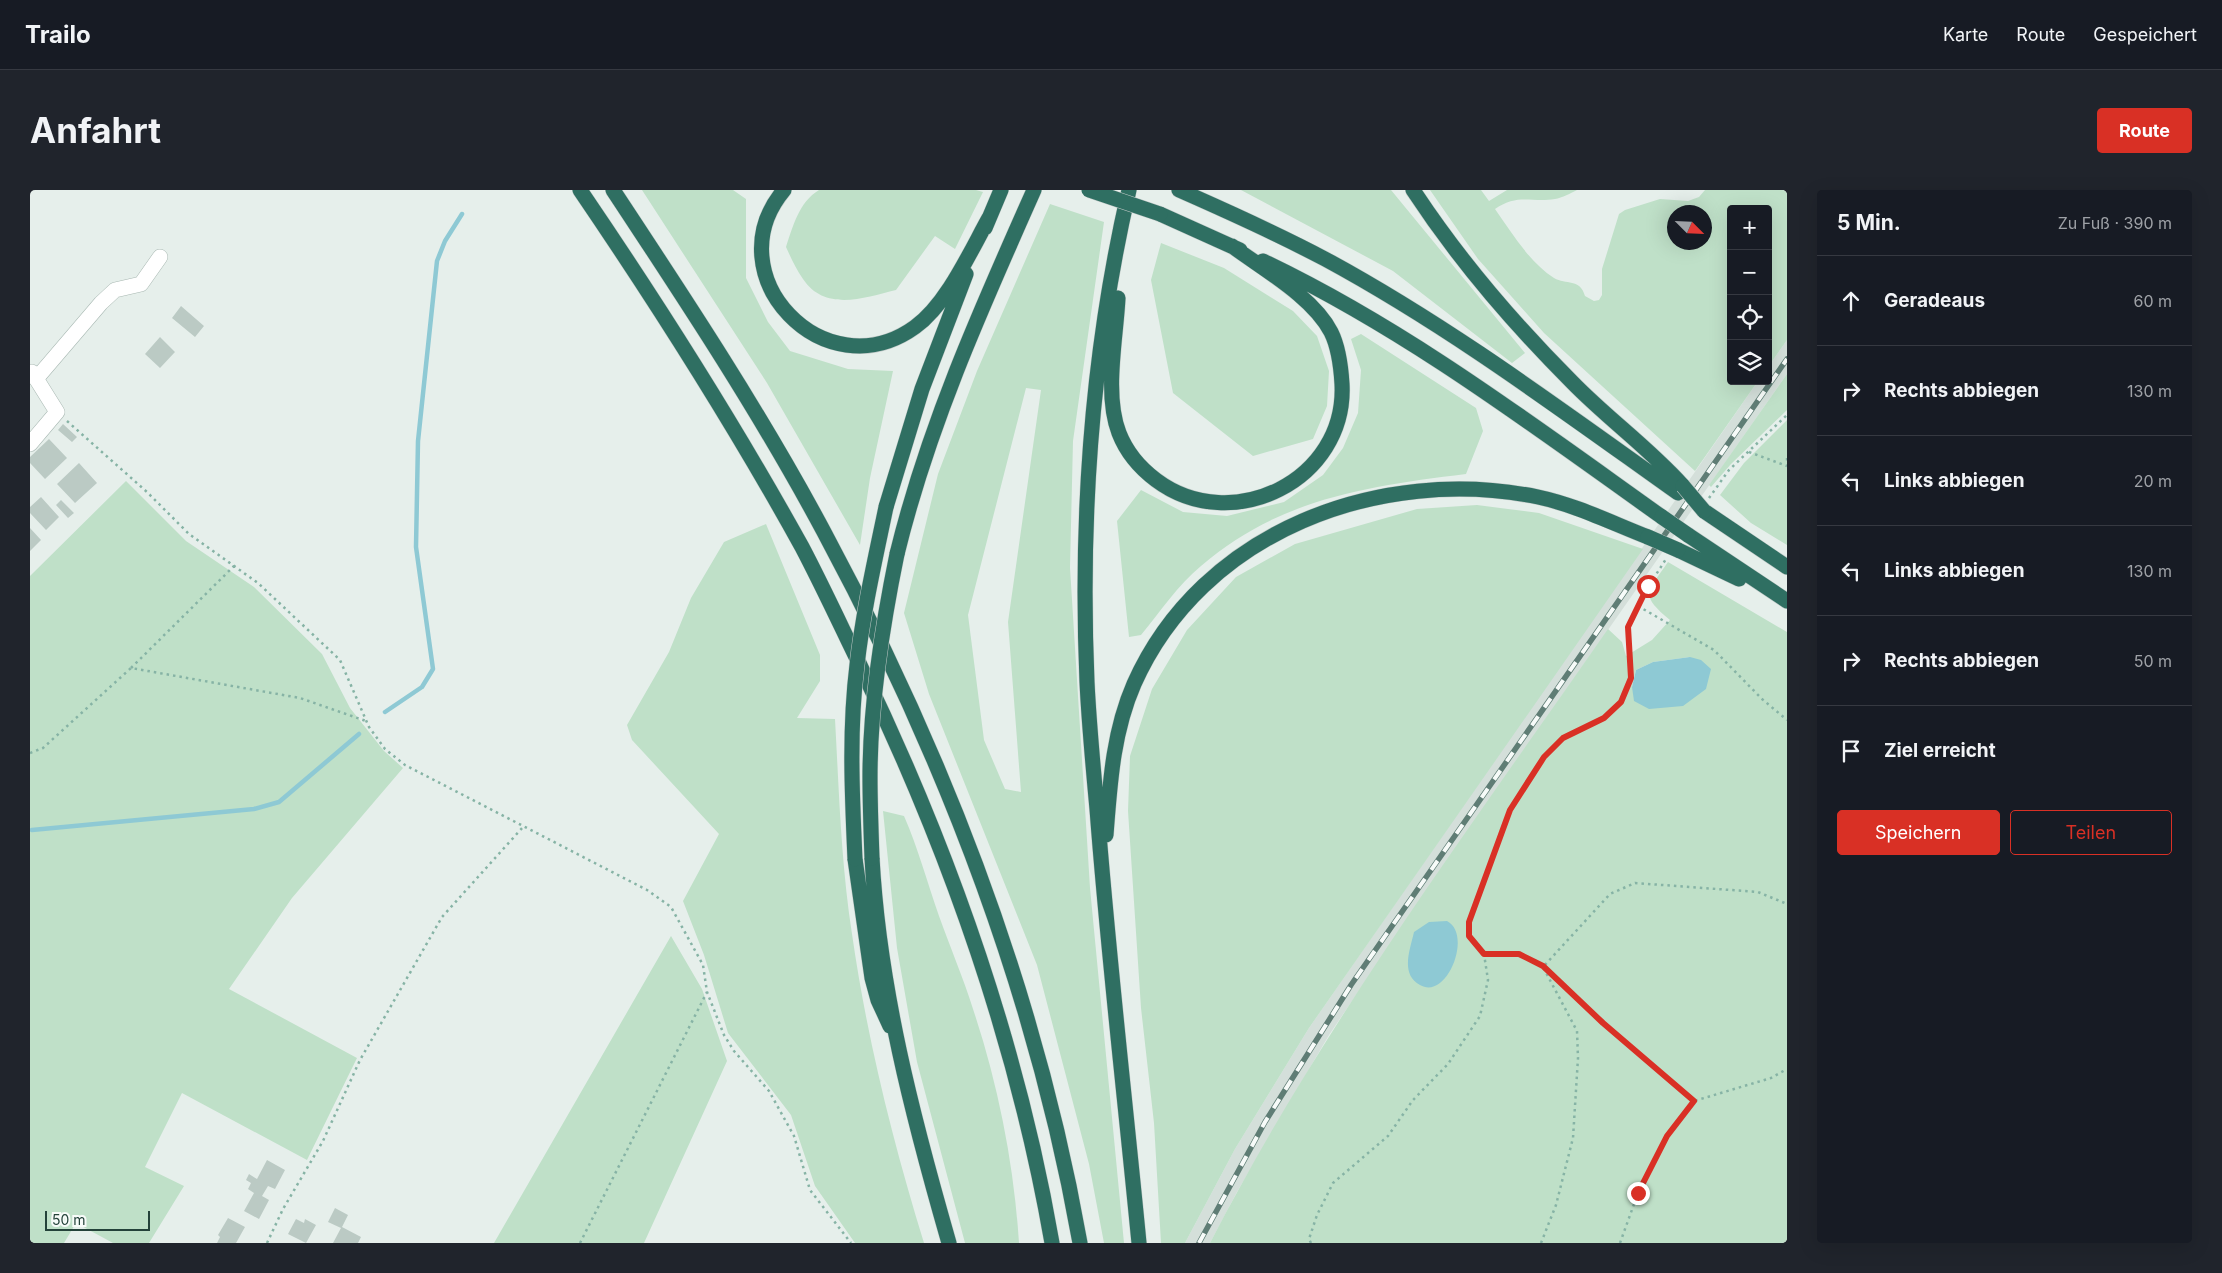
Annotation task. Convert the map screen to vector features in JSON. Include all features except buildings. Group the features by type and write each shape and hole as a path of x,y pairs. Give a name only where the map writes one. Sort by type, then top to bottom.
{"highway":[{"path":"580,190 692,360 774,499 818,579 891,730 949,869 998,1013 1032,1143 1052,1243"},
{"path":"612,190 716,348 823,530 890,665 936,765 975,861 1021,997 1059,1141 1080,1243"},
{"path":"784,190 769,215 764,233 762,252 768,284 776,302 803,328 816,337 847,345 862,346 881,343 900,337 916,327 931,312 952,282 989,218"},
{"path":"900,1050 874,990 855,859 852,787 854,691 865,607 886,508 910,424 939,342 1002,190"},
{"path":"949,1243 931,1180 900,1050 880,938 872,858 870,777 874,696 882,632 897,554 922,465 942,405 1034,190"},
{"path":"1089,190 1160,214 1232,246 1320,291 1431,357 1784,600"},
{"path":"1130,190 1121,225 1098,376 1086,527 1087,682 1102,881 1139,1243"},
{"path":"1179,190 1258,224 1390,296 1705,507 1787,567"},
{"path":"1413,190 1441,233 1508,315 1573,384 1659,460 1680,490"},
{"path":"1121,225 1111,390 1119,433 1135,460 1164,486 1188,498 1232,504 1255,500 1277,492 1313,464 1330,438 1340,413 1342,391 1338,352 1331,332 1321,318 1311,306 1232,246"},
{"path":"1102,881 1112,764 1120,724 1134,685 1151,651 1179,611 1210,578 1245,551 1283,529 1331,510 1390,494 1443,489 1494,490 1540,498 1570,506 1648,537 1672,554 1784,600"}],"street":[{"path":"30,444 57,412 33,375 115,290 141,284 160,257"}],"path":[{"path":"57,412 147,492 189,534 258,583 340,660 366,721 384,749 405,765 647,890 671,907 703,965 707,992 724,1035 734,1051 769,1090 794,1136 810,1190 851,1243"},
{"path":"1705,507 1729,470 1787,414"},
{"path":"1748,452 1787,466 1787,458"},
{"path":"1311,1243 1309,1239 1317,1215 1333,1183 1388,1136 1413,1100 1448,1064 1480,1016 1488,980 1484,954 1469,936 1469,922 1510,810 1544,757 1563,738 1604,718 1621,702 1631,678 1628,627 1638,606 1672,554"},
{"path":"30,753 43,748 132,668 234,566"},
{"path":"1638,606 1714,650 1762,699 1787,720"},
{"path":"132,668 300,698 366,721"},
{"path":"267,1243 279,1217 323,1141 360,1060 442,917 523,827"},
{"path":"1543,966 1610,894 1635,883 1758,892 1787,904"},
{"path":"1484,954 1519,954 1543,966 1603,1023 1694,1101"},
{"path":"1542,1243 1556,1204 1573,1138 1578,1058 1577,1031 1543,966"},
{"path":"580,1243 707,992"},
{"path":"1620,1243 1638,1193 1667,1136 1694,1101 1771,1078 1787,1068"}],"shaded area":[{"path":"1787,340 1787,374 1461,840 1329,1035 1237,1192 1210,1243 1185,1243 1235,1149 1309,1028 1755,385 1772,385 1772,361"}],"green space":[{"path":"642,190 733,190 746,199 746,278 768,322 790,351 848,369 893,371 870,478 860,545 767,383"},
{"path":"819,190 976,190 983,192 955,249 935,236 896,290 846,300 822,296 812,289 800,275 786,247 794,223 806,201"},
{"path":"1241,190 1391,190 1525,353 1512,363 1393,271"},
{"path":"1430,190 1481,190 1489,201 1507,190 1577,190 1555,199 1511,201 1495,209 1537,264 1554,278 1576,284 1583,290 1585,296 1594,301 1599,300 1602,295 1602,269 1619,214 1625,210 1660,199 1688,201 1699,197 1705,190 1787,190 1787,340 1772,361 1772,205 1727,205 1727,385 1755,385 1695,471 1544,333 1478,259"},
{"path":"1050,204 1104,222 1073,441 1070,568 1090,888 1124,1243 1104,1243 1089,1164 1037,965 929,694 904,613 938,474 977,371","holes":["1026,388 1041,390 1008,622 1021,792 1005,789 984,740 968,615"]},
{"path":"1161,243 1224,268 1293,311 1317,336 1329,371 1327,406 1313,439 1253,456 1173,393 1151,280"},
{"path":"1361,334 1476,408 1483,431 1466,474 1394,484 1326,499 1261,525 1230,543 1201,566 1177,590 1141,635 1129,637 1117,521 1141,490 1183,512 1227,516 1284,502 1323,475 1343,448 1358,413 1361,370 1351,339"},
{"path":"1787,374 1787,410 1731,464 1711,487 1709,485"},
{"path":"1787,420 1787,545 1751,523 1720,495 1744,463"},
{"path":"126,481 186,541 254,587 322,654 350,708 384,751 403,768 292,898 229,989 357,1058 307,1160 182,1093 145,1167 184,1186 149,1243 113,1243 76,1223 64,1243 30,1243 30,576"},
{"path":"1477,505 1539,513 1643,549 1309,1028 1235,1149 1185,1243 1161,1243 1154,1123 1141,1008 1128,811 1130,756 1152,689 1187,630 1236,577 1295,544 1417,509"},
{"path":"766,524 820,655 820,681 797,718 835,719 845,881 858,973 882,1090 924,1243 855,1243 815,1186 791,1115 728,1033 704,955 683,901 719,834 632,740 627,725 669,652 691,598 724,542"},
{"path":"1668,562 1787,632 1787,1243 1210,1243 1300,1084 1348,1006 1451,854 1608,629 1622,642 1626,656 1652,640 1670,620 1650,598 1651,587","holes":["1690,657 1632,687 1636,670 1653,662"]},
{"path":"883,811 904,816 982,1037 1004,1124 1017,1213 1019,1243 965,1243 917,1062 897,948"},
{"path":"671,936 702,989 727,1061 644,1243 494,1243"}],"water":[{"path":"1690,657 1701,660 1711,669 1706,689 1683,706 1649,709 1634,701 1632,687 1636,670 1653,662"},
{"path":"1447,921 1454,928 1458,939 1453,964 1439,984 1430,987 1420,985 1410,975 1408,968 1414,932 1429,922"}],"waterway":[{"path":"385,712 422,687 433,669 416,547 418,441 437,261 445,241 462,214"},
{"path":"32,830 254,809 279,802 359,734"}],"railway":[{"path":"1199,1243 1265,1122 1351,985 1787,359"}],"route":[{"path":"1638,1193 1667,1136 1694,1101 1644,1056 1603,1023 1543,966 1519,954 1484,954 1469,936 1469,922 1510,810 1544,757 1563,738 1580,732 1604,718 1621,702 1631,678 1628,627 1648,586"}]}
